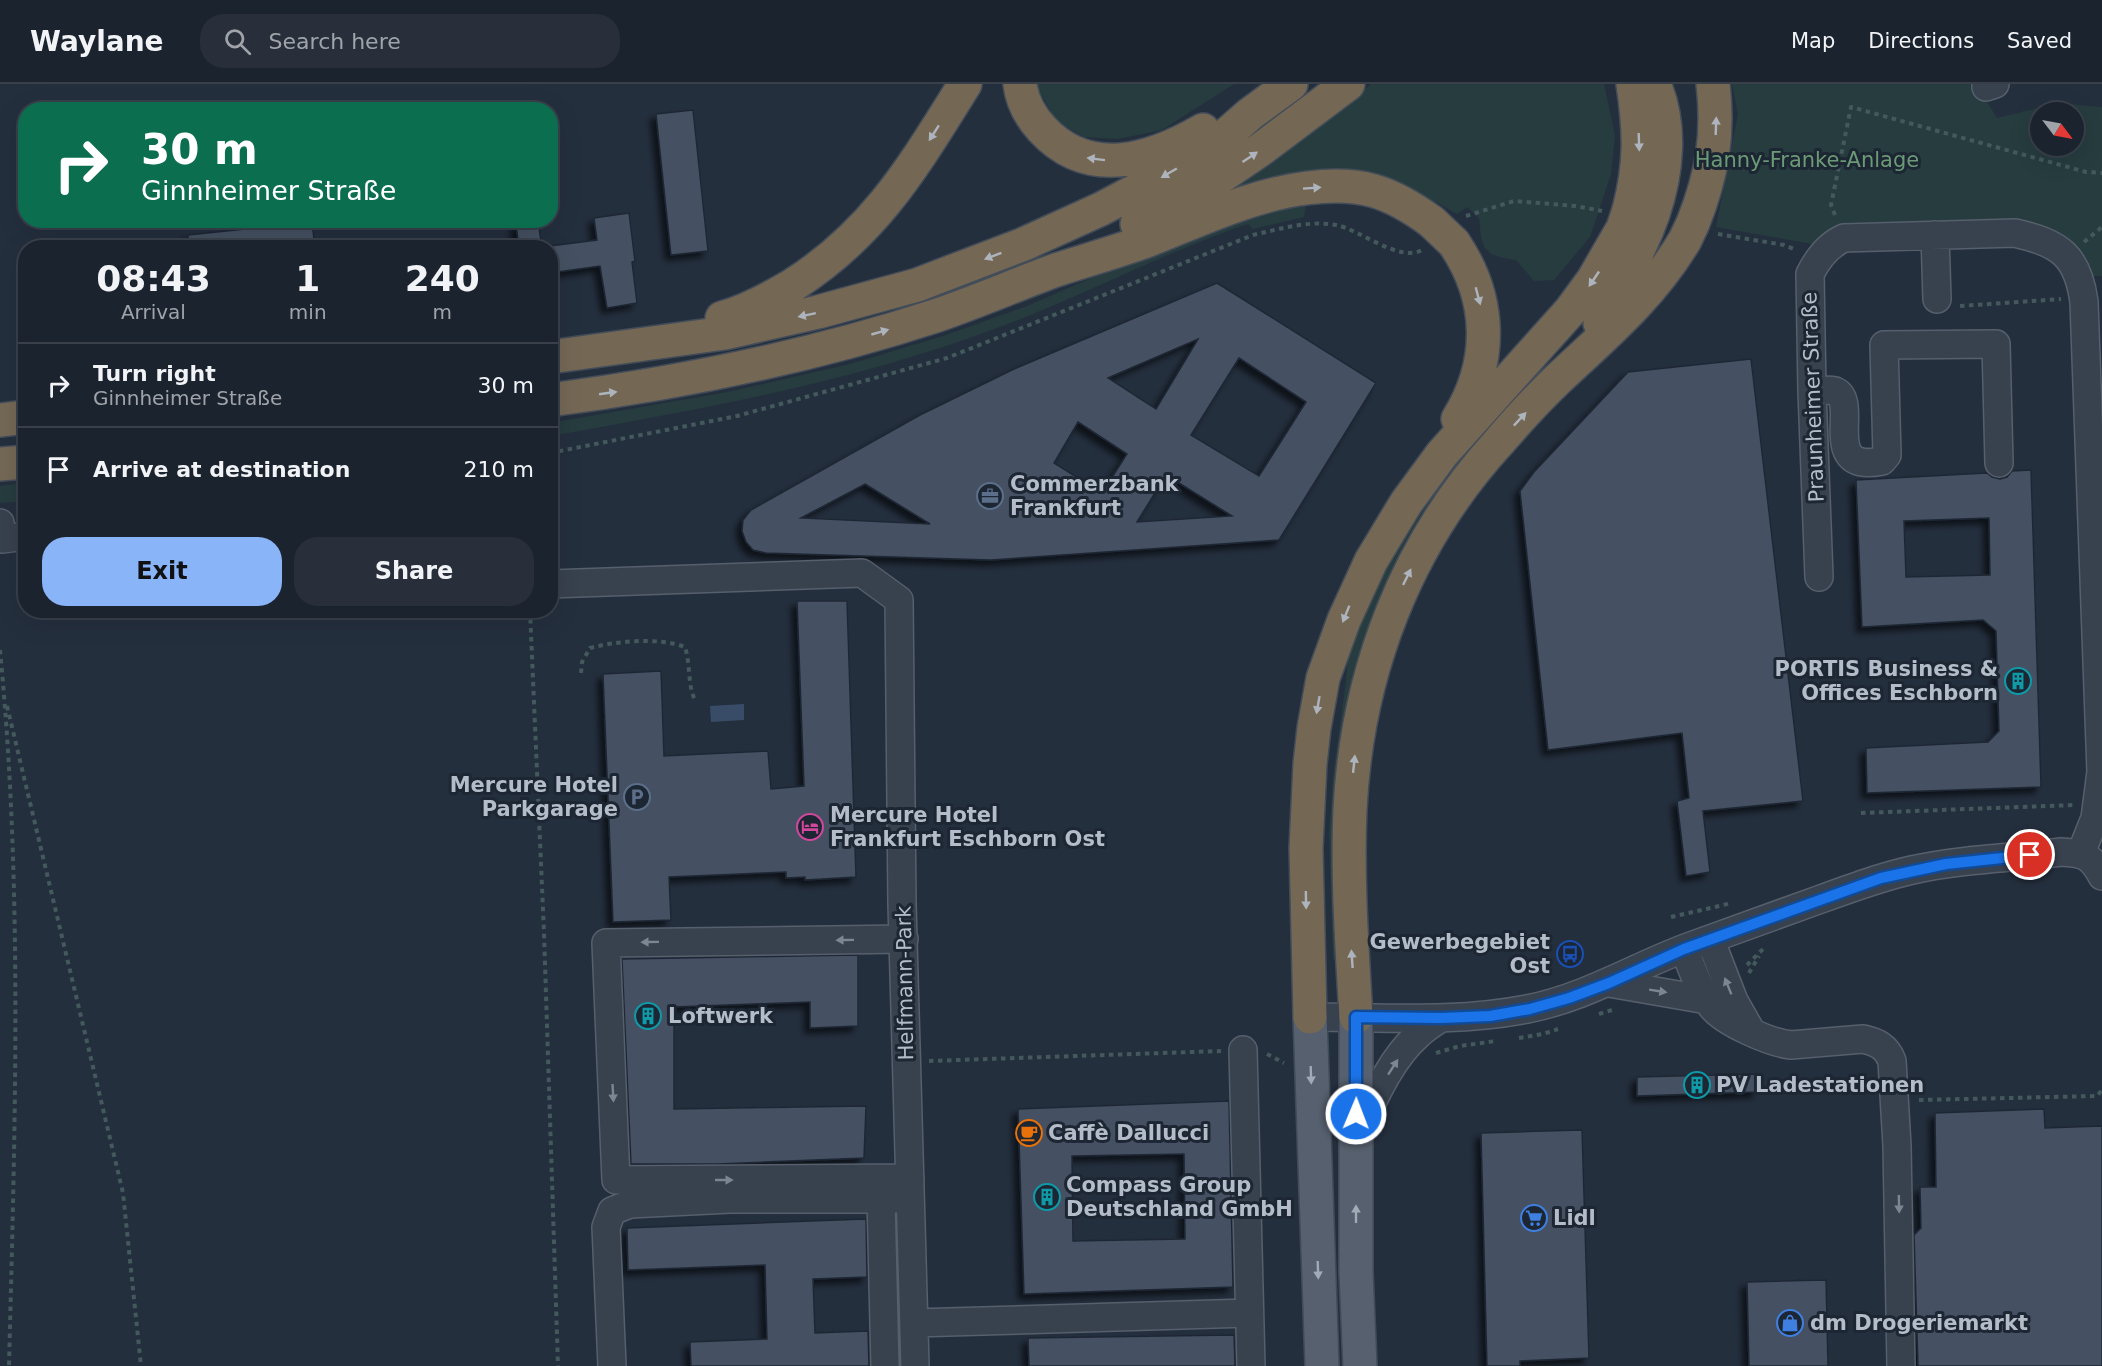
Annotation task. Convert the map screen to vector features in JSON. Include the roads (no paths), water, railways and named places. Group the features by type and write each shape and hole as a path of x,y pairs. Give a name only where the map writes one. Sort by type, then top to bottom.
{"highway":[{"path":"566,355 727,316 754,306 807,276 863,230 885,205 903,182 966,84"},
{"path":"1020,84 1027,107 1036,123 1052,140 1081,157 1095,160 1119,161 1143,156 1168,148 1214,124 1250,114"},
{"path":"566,355 725,333 818,312 916,285 1024,244 1101,210 1217,143 1250,114 1291,84"},
{"path":"1055,271 1207,186 1260,150 1348,84"},
{"path":"1555,382 1599,324 1619,293 1632,219 1640,153 1633,84"},
{"path":"1427,473 1571,310 1632,219 1662,189 1666,159 1665,124 1654,84"},
{"path":"1356,1017 1350,899 1350,809 1359,730 1366,691 1377,651 1403,585 1417,557 1440,518 1471,475 1555,382 1624,318 1696,232 1715,142 1716,114 1713,84"},
{"path":"558,399 624,390 747,367 839,344 935,316 1055,271 1148,240 1215,212 1307,188 1357,186 1377,191 1398,199 1444,232 1471,271 1482,309 1484,334 1482,357 1478,379 1469,402 1427,473 1389,528 1371,561 1344,620 1323,678 1314,728 1307,801 1306,893 1310,1017"},
{"path":"0,420 18,418"},
{"path":"0,464 18,463"}],"main road":[{"path":"1310,1017 1322,1366"},
{"path":"1356,1017 1356,1272 1360,1366"}],"street":[{"path":"1937,299 1935,235 2015,233 2035,237 2067,256 2075,266 2081,282 2093,360 2101,772 2090,858 2102,876"},
{"name":"Praunheimer Straße","path":"1819,577 1810,274 1817,260 1835,242 1845,237 1935,235"},
{"path":"1812,391 1834,391 1839,394 1845,408 1844,445 1849,453 1863,462 1882,461 1887,455 1884,345 1996,344 1999,463"},
{"name":"Helfmann-Park","path":"558,584 862,573 899,600 904,939 915,1366"},
{"path":"1310,1017 1441,1018 1490,1016 1530,1009 1569,998 1710,939 1881,878 1914,870 2061,852 2092,837"},
{"path":"904,939 606,943 616,1180 910,1189"},
{"path":"1710,939 1734,1001 1751,1031"},
{"path":"1684,949 1707,1000 1719,1014 1751,1031 1779,1044 1791,1045 1863,1039 1874,1041 1889,1052 1893,1061 1897,1146 1901,1366"},
{"path":"1609,983 1707,1000"},
{"path":"1356,1137 1380,1086 1404,1050 1417,1035 1441,1018"},
{"path":"1242,1050 1251,1366"},
{"path":"612,1366 606,1227 612,1210 630,1204 719,1200 881,1199 910,1189"},
{"path":"881,1199 885,1366"},
{"path":"914,1323 1250,1313"}],"water":[{"path":"744,704 744,720 711,722 710,706"}],"place":[{"name":"Commerzbank Frankfurt","path":"990,496"},
{"name":"PORTIS Business & Offices Eschborn","path":"2018,681"},
{"name":"Mercure Hotel Parkgarage","path":"637,797"},
{"name":"Mercure Hotel Frankfurt Eschborn Ost","path":"810,827"},
{"name":"Gewerbegebiet Ost","path":"1570,954"},
{"name":"Loftwerk","path":"648,1016"},
{"name":"PV Ladestationen","path":"1697,1085"},
{"name":"Caffè Dallucci","path":"1029,1133"},
{"name":"Compass Group Deutschland GmbH","path":"1047,1197"},
{"name":"Lidl","path":"1534,1218"},
{"name":"dm Drogeriemarkt","path":"1790,1323"}],"park label":[{"name":"Hanny-Franke-Anlage","path":"1807,160"}]}
